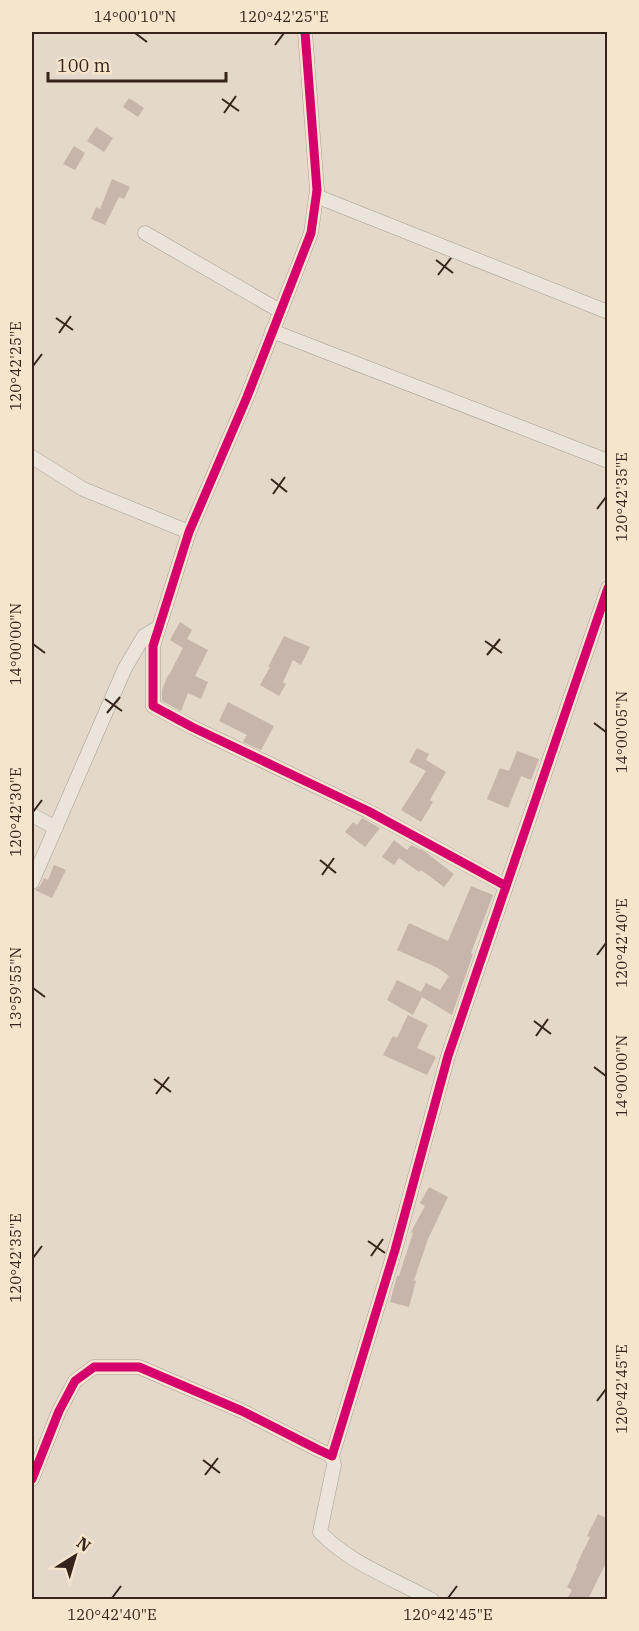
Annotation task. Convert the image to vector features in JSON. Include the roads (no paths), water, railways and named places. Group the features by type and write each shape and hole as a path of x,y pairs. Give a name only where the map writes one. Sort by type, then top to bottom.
{"street":[{"path":"305,32 317,189 310,233 243,407 189,532 153,646 153,706 192,728 368,811 506,886"},
{"path":"316,196 608,312"},
{"path":"145,233 280,311"},
{"path":"272,331 608,461"},
{"path":"32,457 83,489 189,532"},
{"path":"432,1599 363,1564 330,1543 320,1532 334,1465 332,1456 395,1250 448,1056 608,588"},
{"path":"32,882 125,668 144,636 159,627"},
{"path":"32,815 56,828"},
{"path":"32,1479 37,1449 75,1380 94,1367 139,1367 242,1411 332,1456"}]}
